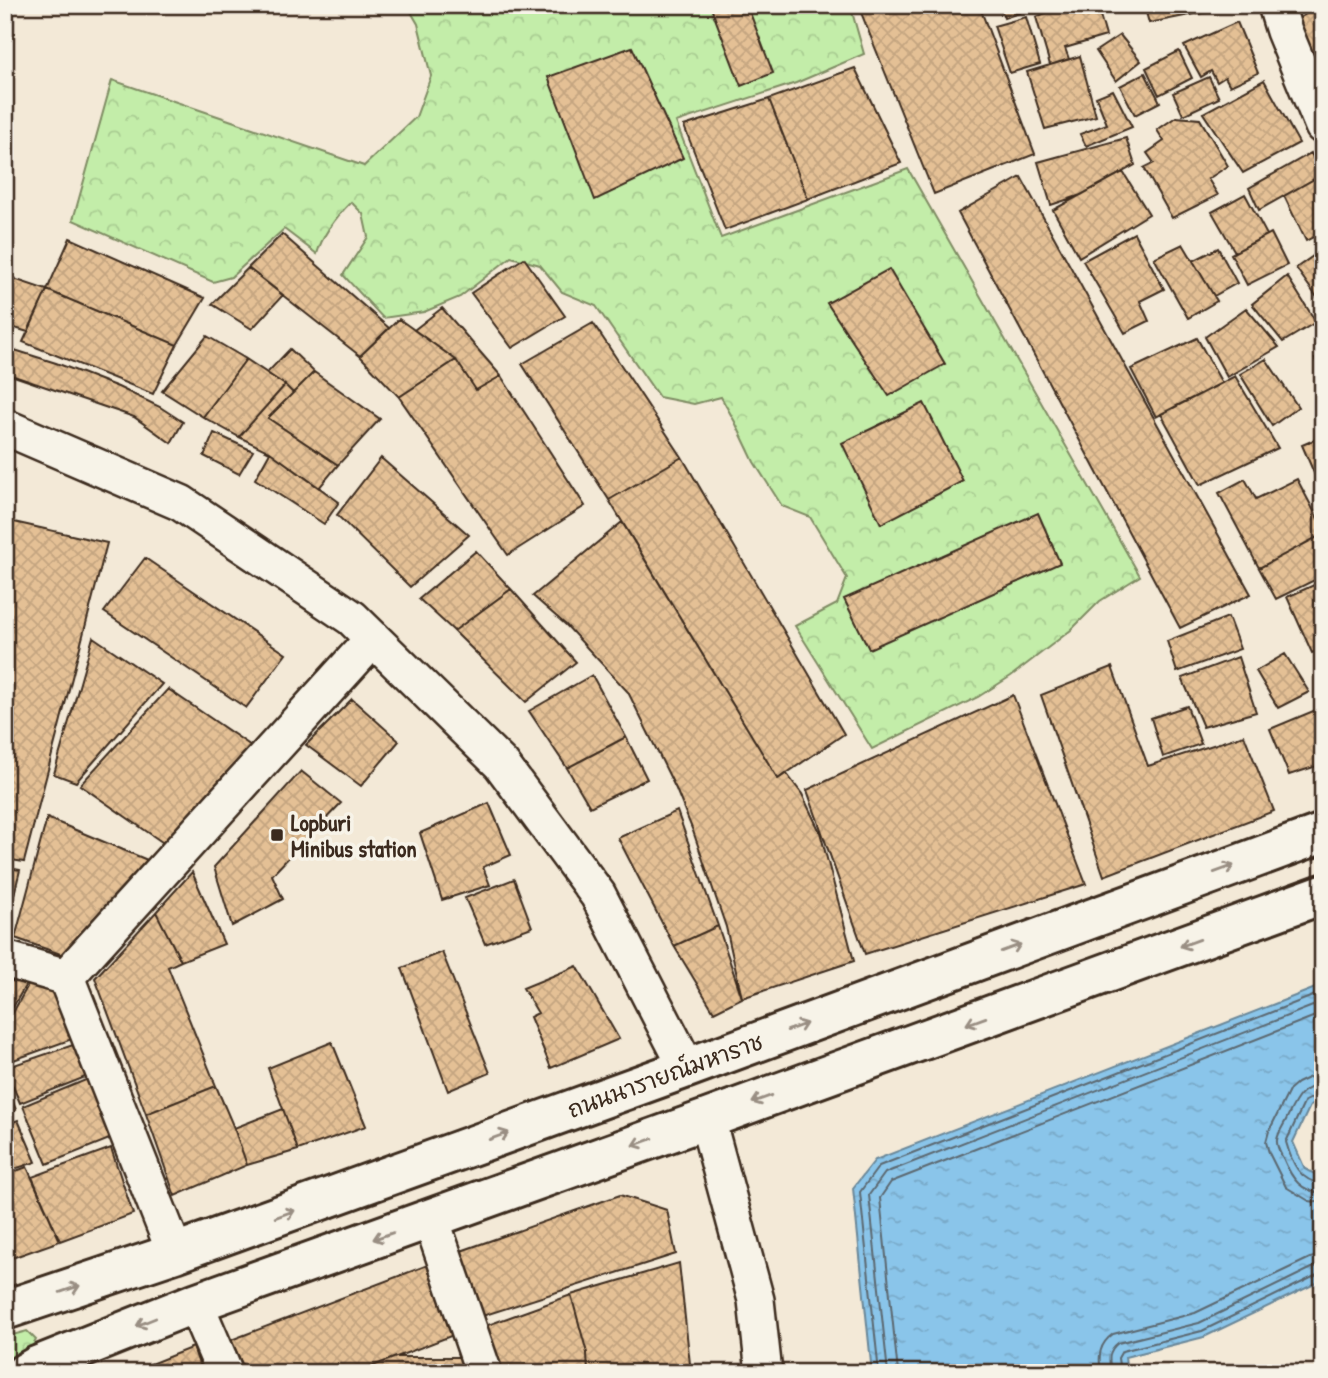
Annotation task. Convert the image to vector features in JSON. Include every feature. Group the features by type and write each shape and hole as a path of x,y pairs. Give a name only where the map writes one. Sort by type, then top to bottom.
{"main road":[{"name":"ถนนนารายณ์มหาราช","path":"5,1310 175,1253 687,1068 1323,833"},
{"path":"25,1373 195,1303 1323,894"}],"street":[{"path":"1276,5 1323,126"},
{"path":"5,427 181,503 352,618 501,764 598,895 687,1068"},
{"path":"66,977 373,639"},
{"path":"5,960 66,977"},
{"path":"66,977 175,1253"},
{"path":"707,1119 755,1300 764,1373"},
{"path":"431,1219 484,1373"},
{"path":"195,1303 225,1373"}],"green space":[{"path":"407,5 850,5 864,54 796,83 676,122 721,238 908,169 1140,576 1100,601 1071,630 1011,676 978,697 872,749 795,626 837,604 847,578 810,517 782,506 754,462 721,397 694,404 659,397 596,306 562,292 540,265 511,257 460,297 424,312 383,318 343,275 368,237 363,214 351,202 331,226 317,254 284,229 231,277 213,282 73,220 112,80 364,166 416,117 431,76 418,24"},
{"path":"27,1331 36,1340 27,1355 5,1367 5,1337"}],"water":[{"path":"1323,985 1323,1100 1310,1106 1293,1142 1305,1169 1323,1178 1323,1280 1204,1337 1125,1357 1127,1373 872,1373 853,1188 875,1160"}],"building":[{"path":"710,5 747,5 773,73 741,86"},
{"path":"858,5 979,5 1035,154 934,194"},
{"path":"1000,5 1040,5 1040,6 1004,18"},
{"path":"1046,5 1097,5 1106,36 1065,48 1069,59 1050,65 1036,17 1048,12"},
{"path":"1144,5 1192,5 1195,14 1149,23"},
{"path":"1196,5 1238,5 1198,14"},
{"path":"1315,8 1323,20 1323,49 1313,55 1292,23"},
{"path":"1026,17 1040,64 1010,73 994,26"},
{"path":"1237,22 1258,73 1230,86 1225,77 1217,82 1211,71 1201,77 1184,46"},
{"path":"1120,35 1141,61 1116,81 1096,51"},
{"path":"632,47 683,158 595,200 548,77"},
{"path":"1179,51 1192,78 1159,95 1146,68"},
{"path":"1323,55 1323,97 1304,65"},
{"path":"1080,56 1096,116 1045,129 1027,72"},
{"path":"855,68 901,163 808,199 769,99"},
{"path":"1145,73 1160,102 1135,115 1120,86"},
{"path":"1209,77 1219,98 1183,115 1173,93"},
{"path":"1264,80 1299,143 1243,173 1203,113"},
{"path":"1113,90 1132,127 1086,146 1080,134 1107,124 1096,97"},
{"path":"769,99 808,199 725,230 684,126"},
{"path":"1176,117 1200,119 1228,166 1208,179 1218,195 1172,218 1144,168 1154,163 1147,153 1164,141 1157,130"},
{"path":"1126,138 1135,165 1081,195 1051,205 1038,162"},
{"path":"1311,153 1321,175 1259,210 1249,188"},
{"path":"1123,172 1149,214 1079,257 1053,210"},
{"path":"1321,175 1323,232 1306,241 1284,196"},
{"path":"1021,177 1251,594 1180,628 958,213"},
{"path":"1245,194 1267,235 1235,252 1212,212"},
{"path":"1134,233 1164,289 1140,301 1149,321 1125,333 1083,261"},
{"path":"1271,233 1287,265 1247,285 1231,254"},
{"path":"282,234 389,328 360,356 248,268"},
{"path":"70,238 205,298 177,345 47,290"},
{"path":"1183,244 1217,301 1188,318 1154,258"},
{"path":"1218,248 1237,283 1214,296 1193,261"},
{"path":"1323,249 1323,302 1321,303 1296,268"},
{"path":"524,258 565,316 512,348 471,293"},
{"path":"248,268 283,295 252,329 212,304"},
{"path":"889,269 945,364 889,396 827,303"},
{"path":"5,276 47,290 28,332 5,325"},
{"path":"1287,276 1316,322 1283,342 1252,304"},
{"path":"47,290 177,345 153,394 23,342"},
{"path":"442,308 501,376 476,390 456,360 414,330"},
{"path":"1246,308 1279,347 1227,377 1205,337"},
{"path":"399,319 456,360 399,397 360,356"},
{"path":"593,323 682,457 609,500 522,364"},
{"path":"207,336 246,359 203,417 162,391"},
{"path":"1197,338 1222,383 1156,417 1131,369"},
{"path":"5,347 118,387 160,407 183,422 171,443 134,417 5,373"},
{"path":"290,349 314,372 293,393 267,373"},
{"path":"1323,356 1323,377 1315,359"},
{"path":"246,359 285,385 239,437 203,417"},
{"path":"1266,359 1298,407 1272,426 1240,374"},
{"path":"456,360 476,390 501,376 585,506 508,555 399,397"},
{"path":"314,372 380,419 338,465 268,418"},
{"path":"1235,376 1278,448 1200,485 1161,414"},
{"path":"285,385 293,393 268,418 338,465 319,488 270,452 239,437"},
{"path":"924,403 963,481 881,524 842,443"},
{"path":"214,433 253,451 239,474 204,456"},
{"path":"1323,436 1323,494 1302,445"},
{"path":"270,452 339,502 324,524 255,479"},
{"path":"682,457 844,734 778,779 609,500"},
{"path":"381,458 469,535 410,587 337,515"},
{"path":"1245,479 1256,499 1297,479 1323,528 1323,534 1259,568 1219,493"},
{"path":"1038,513 1060,563 869,649 844,599"},
{"path":"5,520 107,543 24,862 5,859"},
{"path":"622,522 778,779 786,773 802,794 820,832 854,961 742,998 726,927 693,831 676,789 628,692 566,625 533,596"},
{"path":"1323,534 1323,576 1276,599 1259,568"},
{"path":"476,551 511,589 454,631 419,599"},
{"path":"145,558 286,654 246,708 104,612"},
{"path":"1323,581 1323,649 1312,653 1287,597"},
{"path":"511,589 576,662 526,702 454,631"},
{"path":"1228,617 1240,649 1177,672 1167,641"},
{"path":"93,637 162,684 76,782 54,774"},
{"path":"1285,654 1309,692 1278,708 1256,671"},
{"path":"1238,657 1256,712 1203,727 1182,678"},
{"path":"1112,667 1148,766 1244,735 1274,811 1104,876 1041,695"},
{"path":"592,675 626,737 567,768 529,711"},
{"path":"168,689 254,748 172,849 80,785"},
{"path":"1013,695 1086,884 865,954 807,790"},
{"path":"352,699 399,741 361,786 306,745"},
{"path":"1187,706 1201,744 1163,757 1151,718"},
{"path":"1323,707 1323,764 1289,775 1270,729"},
{"path":"626,737 647,779 590,807 567,768"},
{"name":"Lopburi Minibus station","path":"301,771 341,803 272,875 283,899 232,926 214,867"},
{"path":"489,803 511,855 483,867 490,885 442,900 420,833"},
{"path":"677,811 718,926 674,946 618,838"},
{"path":"47,818 152,862 69,957 15,938"},
{"path":"5,867 20,870 5,932"},
{"path":"192,872 224,944 181,961 156,912"},
{"path":"514,879 532,927 485,944 465,898"},
{"path":"156,912 181,961 168,967 216,1086 146,1114 95,978"},
{"path":"718,926 742,998 714,1012 674,946"},
{"path":"442,952 490,1073 448,1091 402,968"},
{"path":"577,966 619,1039 551,1068 530,1017 538,1013 523,988"},
{"path":"5,973 29,979 5,1021"},
{"path":"32,978 55,989 75,1038 5,1063 5,1027"},
{"path":"332,1042 366,1126 298,1150 268,1068"},
{"path":"76,1044 88,1076 20,1103 5,1068"},
{"path":"88,1079 112,1138 47,1164 23,1106"},
{"path":"5,1081 16,1110 5,1114"},
{"path":"216,1086 247,1165 175,1196 146,1114"},
{"path":"283,1109 298,1150 247,1165 234,1128"},
{"path":"18,1120 36,1162 5,1172 5,1125"},
{"path":"111,1148 133,1214 60,1241 32,1177"},
{"path":"27,1167 60,1241 6,1260 5,1175"},
{"path":"620,1195 667,1210 676,1254 479,1317 461,1251"},
{"path":"433,1263 456,1334 355,1373 246,1373 231,1340"},
{"path":"679,1263 691,1373 588,1373 587,1353 571,1295"},
{"path":"571,1295 587,1353 588,1373 502,1373 485,1326"},
{"path":"193,1347 202,1373 133,1373 133,1371"},
{"path":"396,1357 465,1357 466,1373 355,1373"}],"place":[{"name":"Lopburi Minibus station","path":"277,835"}]}
